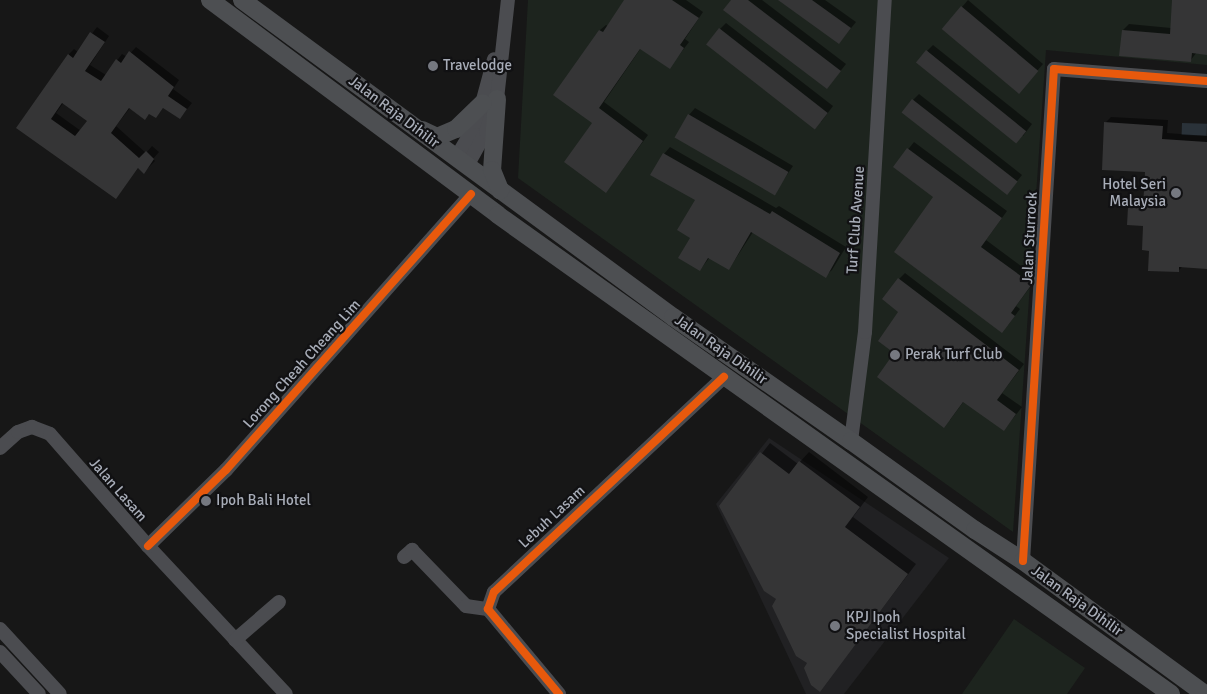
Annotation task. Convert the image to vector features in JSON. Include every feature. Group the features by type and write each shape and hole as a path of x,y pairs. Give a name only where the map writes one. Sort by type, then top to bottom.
{"main road":[{"name":"Jalan Raja Dihilir","path":"210,0 530,238 1171,694"},
{"name":"Jalan Raja Dihilir","path":"242,0 415,127 460,164 500,190 673,317 975,530 1022,561 1205,694"},
{"path":"415,127 437,137 456,128 490,101"},
{"path":"490,101 492,170 500,190"},
{"path":"390,134 404,136 442,164 460,164 459,173 516,215 530,238"},
{"path":"884,464 940,517 948,534"}],"street":[{"path":"490,101 500,0"},
{"path":"460,164 477,122 490,101 508,0"},
{"name":"Turf Club Avenue","path":"851,441 865,332 885,0"},
{"name":"Jalan Sturrock","path":"1022,561 1054,69 1207,80"},
{"name":"Lorong Cheah Cheang Lim","path":"148,546 226,470 471,194"},
{"name":"Lebuh Lasam","path":"488,609 494,592 513,572 724,376"},
{"name":"Jalan Lasam","path":"0,448 18,432 32,427 50,434 148,546 286,694"},
{"path":"404,557 412,550 466,606 488,609 559,694"},
{"path":"235,640 278,602"},
{"path":"3,637 18,649 60,694"},
{"path":"18,649 2,657 39,694"}],"shaded area":[{"name":"Perak Turf Club","path":"528,0 1207,0 1207,65 1046,50 1013,532 518,178"},
{"path":"1182,123 1207,124 1207,136 1182,135"},
{"name":"KPJ Ipoh Specialist Hospital","path":"769,438 949,558 844,694 806,694 716,504"},
{"path":"1014,619 1085,668 1067,694 962,694"}],"building":[{"path":"624,0 672,0 699,18 680,45 684,48 670,69 640,49 599,108 643,141 606,193 564,162 592,123 553,95 599,30 603,32"},
{"path":"731,0 748,0 841,71 827,89 723,10"},
{"path":"778,0 812,0 851,28 839,44"},
{"path":"1172,0 1207,0 1207,55 1192,53 1191,62 1119,56 1122,30 1170,34"},
{"path":"961,6 1038,71 1019,94 942,29"},
{"path":"719,28 828,113 815,130 706,45"},
{"path":"90,32 105,42 85,71 101,81 116,59 121,63 129,51 174,87 168,96 187,109 180,119 163,108 156,118 149,114 145,120 129,108 111,133 139,158 146,151 154,159 144,174 138,168 116,199 16,128 68,54 73,58","holes":["62,103 87,121 75,136 51,119"]},
{"path":"926,50 1026,131 1016,144 916,62"},
{"path":"912,99 1018,181 1007,195 902,112"},
{"path":"688,114 788,172 775,195 674,137"},
{"name":"Hotel Seri Malaysia","path":"1104,122 1163,126 1162,139 1207,142 1207,269 1179,267 1179,272 1148,271 1149,251 1142,250 1143,226 1127,225 1128,207 1143,208 1145,172 1102,170"},
{"path":"907,148 1002,218 981,247 1032,284 1011,313 1015,316 1002,333 894,252 933,197 893,167"},
{"path":"663,153 770,214 772,211 840,253 826,278 751,232 729,270 708,258 700,271 678,258 690,238 677,230 695,200 650,175"},
{"path":"898,278 1019,370 997,400 1016,414 1004,431 963,402 944,428 877,377 894,353 878,341 898,312 882,299"},
{"name":"KPJ Ipoh Specialist Hospital","path":"760,452 789,474 799,461 860,507 845,527 908,574 820,692 811,685 804,668 807,663 796,656 772,606 776,599 764,591 719,506"}],"cycle path":[{"path":"1023,561 1054,69 1207,81"},
{"path":"148,546 226,470 471,194"},
{"path":"559,694 488,609 494,592 724,377"}],"place":[{"name":"Travelodge","path":"433,66"},
{"name":"Hotel Seri Malaysia","path":"1176,193"},
{"name":"Perak Turf Club","path":"895,355"},
{"name":"Ipoh Bali Hotel","path":"206,501"},
{"name":"KPJ Ipoh Specialist Hospital","path":"835,626"}]}
